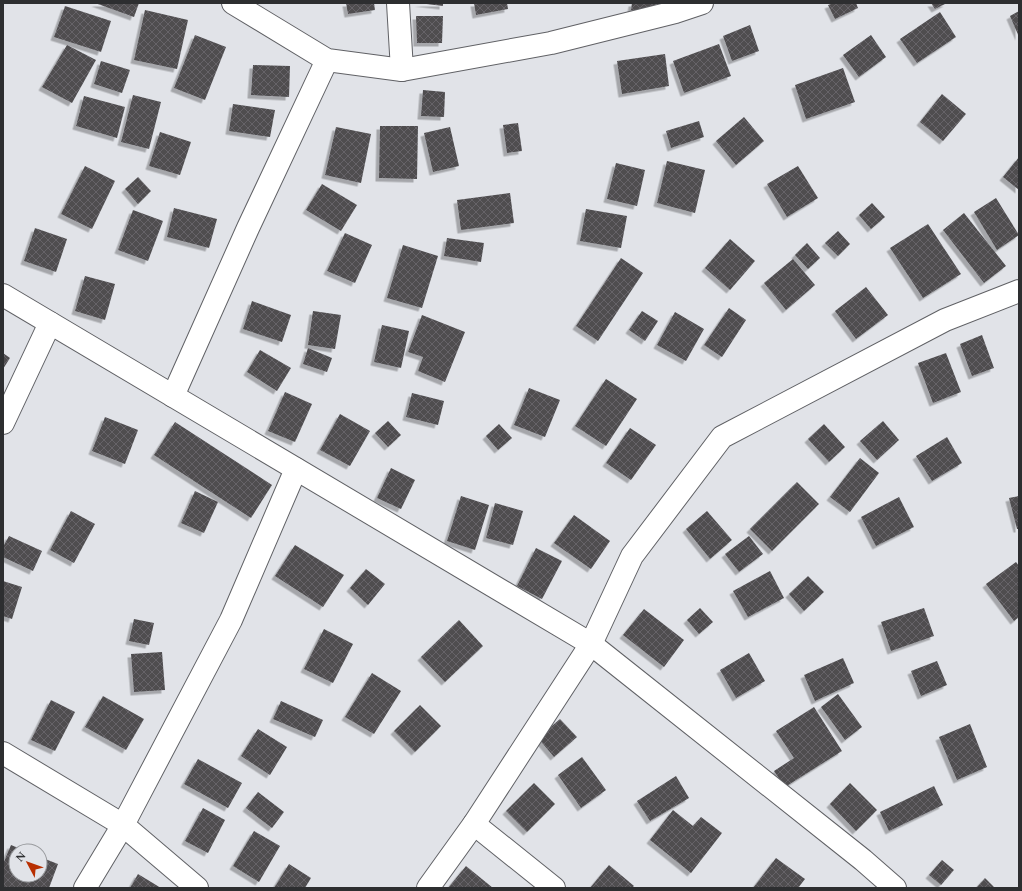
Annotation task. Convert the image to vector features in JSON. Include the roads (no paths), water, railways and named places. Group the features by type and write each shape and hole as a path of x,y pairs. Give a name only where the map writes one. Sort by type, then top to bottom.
{"street":[{"path":"233,3 328,60 402,70 551,43 675,8 702,3"},
{"path":"398,3 402,70"},
{"path":"173,396 248,228 328,60"},
{"path":"428,888 474,824 592,644 632,556 722,437 945,320 1019,291"},
{"path":"3,295 592,644 863,860 895,888"},
{"path":"3,423 50,322"},
{"path":"85,888 123,825 231,620 296,469"},
{"path":"3,753 123,825 197,888"},
{"path":"474,824 554,888"}]}
